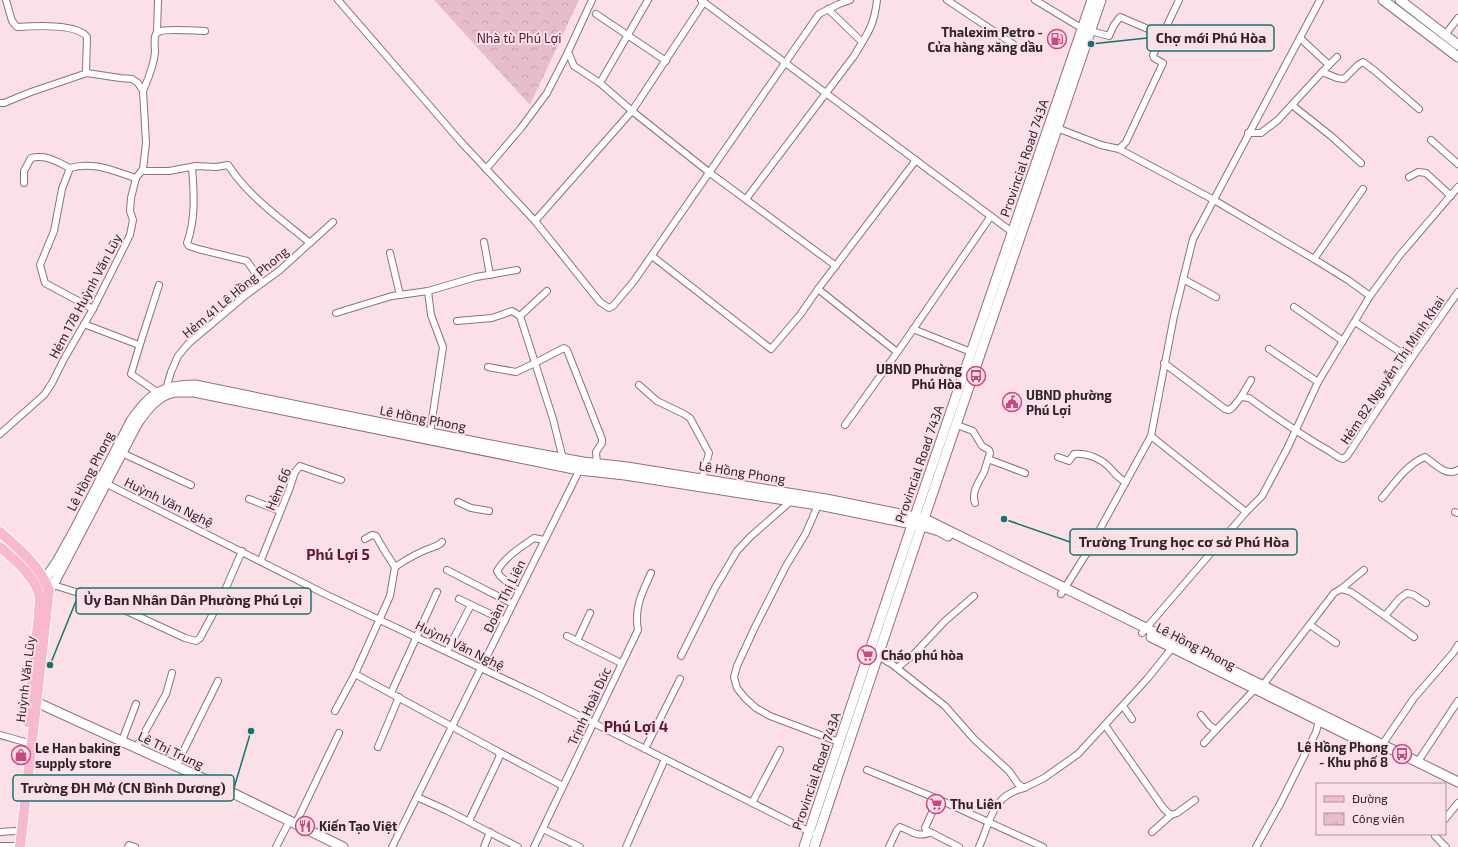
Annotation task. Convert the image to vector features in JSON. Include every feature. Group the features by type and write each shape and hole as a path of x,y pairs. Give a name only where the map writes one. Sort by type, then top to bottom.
{"main road":[{"path":"0,532 27,555 49,585"},
{"path":"0,546 22,566 38,594 39,615 33,702"},
{"name":"Huỳnh Văn Lũy","path":"16,847 33,702 49,585"},
{"name":"Huỳnh Văn Lũy","path":"16,847 15,831 24,742 33,702"}],"street":[{"path":"6,0 12,20 17,27 43,25 72,29 84,33 87,37 87,73"},
{"path":"142,91 150,75 155,56 158,0"},
{"path":"338,0 461,142 535,221 600,302 607,308 613,306 634,281 819,14 850,0"},
{"path":"486,168 521,128 547,93 592,0"},
{"path":"600,83 648,0"},
{"path":"746,199 854,56 873,24 877,0"},
{"path":"947,0 1013,44"},
{"path":"1035,0 1087,30 1109,36 1117,20 1120,17 1123,17 1162,36"},
{"name":"Provincial Road 743A","path":"1087,30 1092,0"},
{"name":"Provincial Road 743A","path":"814,847 813,833 839,742 913,520 1012,232 1053,127 1087,30 1101,0"},
{"path":"1119,149 1126,142 1163,63 1153,57 1179,0"},
{"path":"1063,591 1088,551 1151,436 1164,363 1193,239 1320,0"},
{"path":"1383,0 1458,57"},
{"path":"535,221 632,111 666,61 703,1 1012,232 1021,235"},
{"path":"1403,1 1458,44"},
{"path":"828,9 862,42"},
{"path":"596,14 666,61"},
{"path":"1445,35 1458,18"},
{"path":"157,33 165,30 205,31"},
{"path":"1300,38 1329,65"},
{"path":"568,52 574,66 600,83 632,111 710,173 836,266"},
{"path":"1248,133 1261,133 1278,120 1337,57"},
{"path":"1322,72 1344,79 1363,62 1375,70 1418,108"},
{"path":"0,103 4,103 87,73 132,79 138,83 142,91 146,143 142,171 169,171 192,167 216,167 228,165 255,198 310,243"},
{"path":"1292,105 1331,136 1361,163"},
{"path":"1053,127 1119,149 1214,200 1314,259 1348,280 1370,296"},
{"name":"Provincial Road 743A","path":"804,847 813,833 878,656 1021,235 1053,127"},
{"path":"1431,140 1458,164"},
{"path":"24,184 24,170 31,158 39,156 46,156 70,168 81,165 100,167 136,178"},
{"path":"652,256 771,349 800,315 916,160"},
{"path":"192,167 194,201 187,243 189,246 198,249 247,261 262,283"},
{"path":"70,168 62,189 54,231 40,265 41,272 45,283 93,309"},
{"name":"Hẻm 178 Huỳnh Văn Lũy","path":"0,434 44,395 93,309 130,235 133,220 130,205 132,189 136,178 142,171"},
{"path":"1409,177 1418,172 1426,173 1451,196"},
{"path":"1144,631 1246,512 1262,496 1296,431 1318,382 1370,296 1400,256 1458,187"},
{"path":"1314,259 1363,189"},
{"path":"845,425 991,216"},
{"name":"Hẻm 41 Lê Hồng Phong","path":"166,389 178,356 188,344 246,295 280,270 333,222"},
{"path":"484,242 490,275"},
{"path":"390,253 400,295"},
{"path":"336,313 400,295 428,291 476,277 516,270"},
{"path":"1184,278 1216,297"},
{"path":"157,392 131,374 159,285"},
{"path":"818,289 897,352"},
{"path":"428,291 431,315 443,347 430,433"},
{"path":"520,316 547,291"},
{"name":"Hẻm 82 Nguyễn Thị Minh Khai","path":"1296,431 1330,451 1337,457 1343,459 1347,456 1458,292"},
{"path":"1294,307 1343,341"},
{"path":"985,309 995,312"},
{"path":"457,321 492,318 512,311 520,316 563,459"},
{"path":"1355,322 1411,360"},
{"path":"84,324 139,346"},
{"path":"913,329 971,352"},
{"path":"488,367 516,372 564,348 567,350 602,438 602,443 596,452 597,464"},
{"path":"1269,349 1318,382"},
{"path":"1164,363 1228,410 1233,407 1241,397 1251,380"},
{"name":"Lê Hồng Phong","path":"103,482 131,421 142,404 157,392 179,385 195,385 563,459 581,466 597,464 826,499 913,520"},
{"path":"639,385 657,401 690,418 709,453 702,479"},
{"path":"959,387 968,390"},
{"name":"Lê Hồng Phong","path":"38,594 49,585 70,539 103,482 122,453 137,424 148,408 160,398 174,392 194,392 625,475 924,522 939,532 1144,631 1263,685 1458,782"},
{"path":"1241,397 1249,398 1296,431"},
{"path":"957,425 973,431 982,446 989,450 990,453 976,487 974,499 975,503"},
{"path":"1151,436 1246,512"},
{"path":"122,453 191,485"},
{"path":"1058,457 1069,461 1074,454 1089,455 1104,463 1118,478 1126,482"},
{"path":"1382,498 1418,460 1425,457 1446,472 1458,470"},
{"path":"988,459 1025,473"},
{"name":"Hẻm 66","path":"261,560 289,490 294,472 300,466 341,480"},
{"name":"Đoàn Thị Liên","path":"392,847 581,466"},
{"name":"Huỳnh Văn Nghệ","path":"103,482 261,560 325,594 482,668 813,833"},
{"path":"249,499 280,511"},
{"path":"681,656 715,588 737,551 750,537 791,501"},
{"path":"458,502 471,508 488,512"},
{"path":"818,505 806,533 786,566 754,627 737,666 734,677 737,688 756,708 770,716 839,742"},
{"path":"365,539 372,535 376,536 396,567"},
{"path":"519,592 500,576 497,571 512,554 534,538 544,540"},
{"path":"335,711 355,674 390,596 396,567 408,558 440,545 442,542"},
{"path":"49,585 105,601 185,638 196,641 200,638 214,611 242,551"},
{"path":"447,570 513,604"},
{"path":"1263,685 1334,593 1364,570"},
{"name":"Trịnh Hoài Đức","path":"534,847 638,630 637,622 639,600 651,573"},
{"path":"1341,589 1351,592 1414,637"},
{"path":"391,693 415,636 437,592"},
{"path":"1385,616 1399,599 1408,593 1414,594 1426,603"},
{"path":"897,668 914,654 944,621 974,596"},
{"path":"459,599 505,621"},
{"path":"447,652 471,605"},
{"path":"577,641 590,613"},
{"path":"1310,624 1336,643"},
{"name":"Lê Hồng Phong","path":"1144,631 1172,648 1446,783"},
{"path":"567,636 621,663"},
{"path":"1382,745 1414,698 1453,653 1458,645"},
{"path":"979,847 992,812 1006,797 1015,790 1024,788 1044,778 1078,754 1147,679 1172,648"},
{"path":"878,656 897,668 945,706 974,739 1009,771 1018,784 1024,788"},
{"path":"136,748 166,694 172,674"},
{"path":"355,674 563,786"},
{"path":"645,749 680,679"},
{"path":"176,766 218,680"},
{"path":"1204,743 1255,689"},
{"path":"378,747 399,697"},
{"path":"1417,762 1458,701"},
{"name":"Lê Thị Trung","path":"33,702 176,766 343,847"},
{"path":"122,742 136,704"},
{"path":"1123,706 1132,719"},
{"path":"1201,716 1216,730"},
{"path":"1256,847 1280,804 1316,732 1319,721"},
{"path":"1105,725 1156,797 1171,815"},
{"path":"276,847 293,822 339,733"},
{"path":"0,735 24,742"},
{"path":"752,803 780,750"},
{"path":"469,821 500,755 497,751"},
{"path":"626,847 665,759"},
{"path":"867,770 1043,847"},
{"name":"Lê Hồng Phong","path":"1446,783 1458,789"},
{"path":"417,797 469,821 518,847"},
{"path":"938,800 925,828 929,833 959,847"},
{"path":"1152,832 1171,815 1177,813 1195,800"},
{"path":"1446,819 1458,803"},
{"path":"889,847 898,828 902,827 916,834 923,835 929,833"},
{"path":"543,829 580,847"},
{"path":"0,832 15,831"},
{"path":"484,847 490,832"},
{"path":"1435,835 1446,847"},
{"path":"128,847 129,845 135,847"},
{"path":"0,846 16,847"}],"green space":[{"name":"Nhà tù Phú Lợi","path":"434,0 579,0 530,105"}],"place":[{"name":"Thalexim Petro - Cửa hàng xăng dầu","path":"1057,39"},
{"name":"Chợ mới Phú Hòa","path":"1091,44"},
{"name":"UBND Phường Phú Hòa","path":"976,376"},
{"name":"UBND phường Phú Lợi","path":"1012,402"},
{"name":"Trường Trung học cơ sở Phú Hòa","path":"1004,519"},
{"name":"Cháo phú hòa","path":"867,655"},
{"name":"Ủy Ban Nhân Dân Phường Phú Lợi","path":"50,665"},
{"name":"Trường ĐH Mở (CN Bình Dương)","path":"251,731"},
{"name":"Lê Hồng Phong - Khu phố 8","path":"1402,754"},
{"name":"Le Han baking supply store","path":"21,755"},
{"name":"Thu Liên","path":"936,804"},
{"name":"Kiến Tạo Việt","path":"305,826"}],"district":[{"name":"Phú Lợi 5","path":"338,554"},
{"name":"Phú Lợi 4","path":"636,726"}]}
